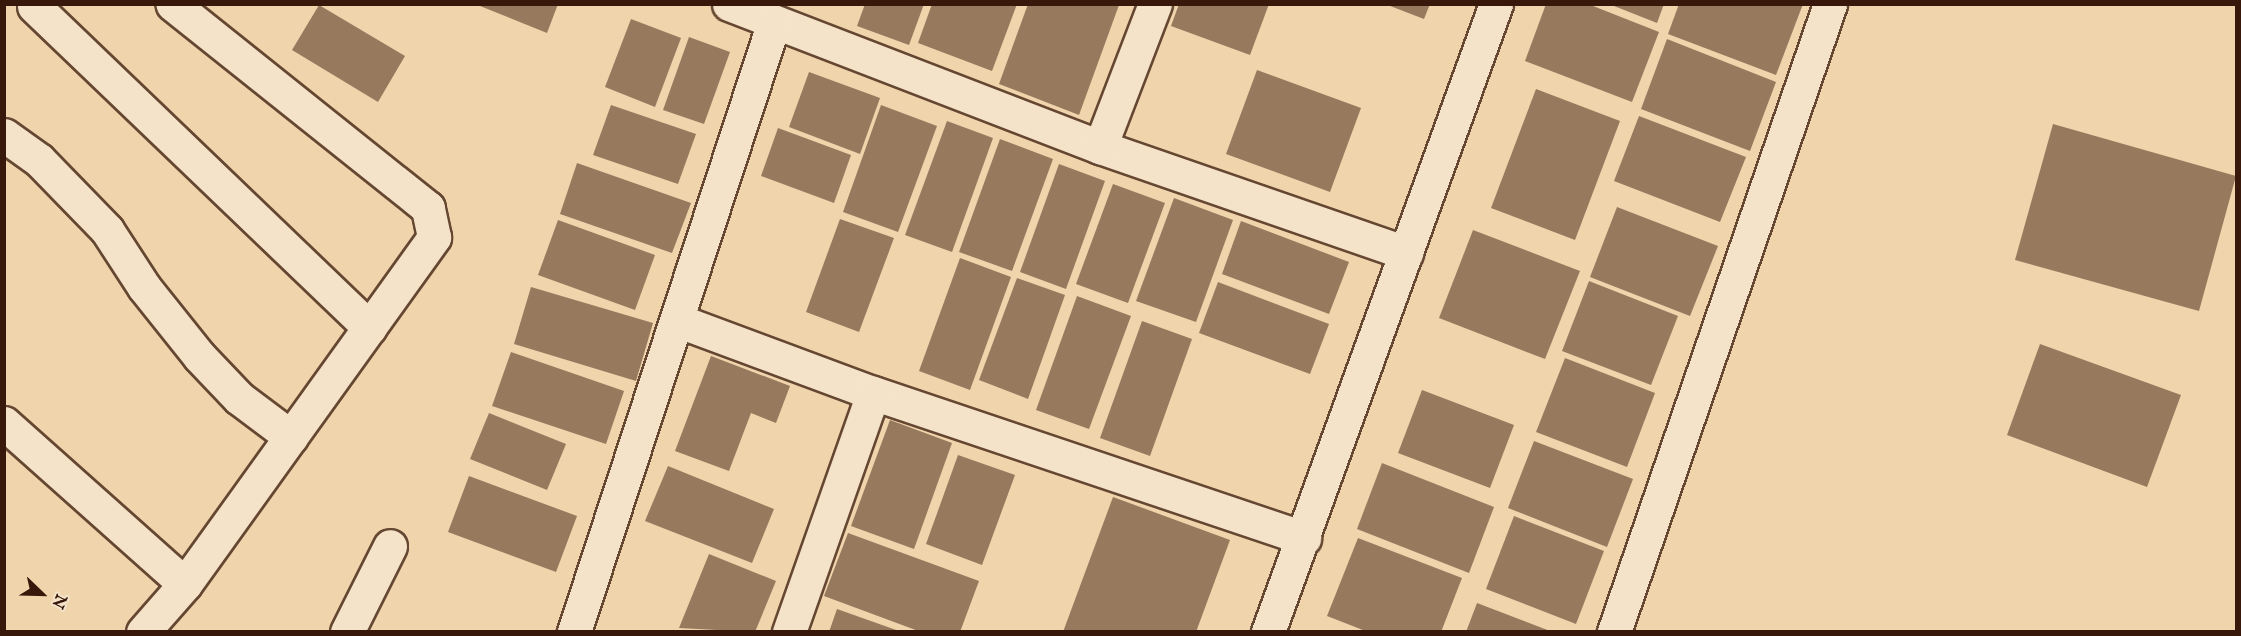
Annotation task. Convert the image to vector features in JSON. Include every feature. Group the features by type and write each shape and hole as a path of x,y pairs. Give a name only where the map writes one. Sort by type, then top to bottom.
{"street":[{"path":"143,632 185,584 434,237 428,208 172,4"},
{"path":"729,4 1100,147 1406,253"},
{"path":"1100,147 1155,4"},
{"path":"1268,632 1497,4"},
{"path":"1614,632 1830,4"},
{"path":"34,6 370,328"},
{"path":"574,632 679,321 774,22"},
{"path":"4,135 39,160 107,230 144,287 199,356 240,398 291,437"},
{"path":"679,321 873,393 1304,538"},
{"path":"789,632 873,393"},
{"path":"4,423 185,584"},
{"path":"347,632 390,546"}],"building":[{"path":"475,4 558,4 547,33"},
{"path":"865,4 924,4 909,45 857,26"},
{"path":"932,4 1017,4 992,71 918,43"},
{"path":"1028,4 1119,5 1079,115 999,84"},
{"path":"1179,4 1269,4 1250,55 1171,26"},
{"path":"1385,4 1430,4 1424,19"},
{"path":"1546,4 1588,4 1659,32 1632,102 1525,61"},
{"path":"1609,4 1664,4 1657,23"},
{"path":"1679,4 1803,4 1776,75 1668,34"},
{"path":"319,5 405,56 378,102 292,50"},
{"path":"631,19 681,38 655,107 605,87"},
{"path":"689,37 730,52 704,124 663,110"},
{"path":"1667,39 1776,82 1750,151 1641,109"},
{"path":"1257,70 1361,108 1330,192 1226,154"},
{"path":"809,72 880,98 860,154 789,127"},
{"path":"1536,89 1620,121 1575,240 1491,208"},
{"path":"611,105 696,134 678,184 593,155"},
{"path":"881,105 937,126 898,232 843,212"},
{"path":"1639,116 1746,157 1720,222 1614,181"},
{"path":"947,121 993,138 952,252 905,235"},
{"path":"2053,124 2236,176 2199,311 2015,260"},
{"path":"778,128 851,155 834,203 761,176"},
{"path":"1000,139 1053,159 1012,271 959,252"},
{"path":"577,163 691,203 672,253 560,214"},
{"path":"1059,164 1105,181 1066,289 1020,272"},
{"path":"1113,184 1165,203 1128,303 1076,284"},
{"path":"1174,198 1233,220 1196,322 1136,301"},
{"path":"1617,207 1718,246 1690,316 1590,277"},
{"path":"840,219 894,238 859,332 806,312"},
{"path":"558,220 655,255 635,310 538,275"},
{"path":"1241,221 1349,262 1329,314 1222,274"},
{"path":"1473,230 1580,271 1545,359 1439,318"},
{"path":"960,258 1011,277 970,390 919,371"},
{"path":"1017,278 1065,295 1028,399 979,380"},
{"path":"1589,281 1678,316 1651,385 1562,351"},
{"path":"1218,282 1329,324 1310,374 1199,333"},
{"path":"531,287 653,323 636,381 514,344"},
{"path":"1077,296 1131,316 1089,429 1036,410"},
{"path":"1142,321 1192,339 1150,456 1100,438"},
{"path":"2040,344 2181,395 2147,487 2007,435"},
{"path":"511,352 624,391 606,444 492,406"},
{"path":"711,356 790,386 776,423 751,413 729,471 675,451"},
{"path":"1565,358 1655,393 1627,467 1536,432"},
{"path":"1422,390 1514,425 1490,488 1398,453"},
{"path":"489,413 566,444 547,490 470,459"},
{"path":"890,420 952,443 914,549 851,526"},
{"path":"1534,441 1633,479 1607,547 1508,508"},
{"path":"958,455 1015,475 982,565 926,544"},
{"path":"1382,463 1494,507 1469,573 1357,529"},
{"path":"668,466 774,509 752,563 645,521"},
{"path":"469,476 577,516 556,572 448,532"},
{"path":"1113,497 1230,540 1196,632 1063,632"},
{"path":"1514,516 1604,551 1576,624 1486,589"},
{"path":"848,533 979,581 960,632 921,632 824,596"},
{"path":"1358,538 1462,578 1441,632 1368,632 1327,616"},
{"path":"709,554 776,581 755,632 679,628"},
{"path":"1477,603 1550,631 1550,632 1466,632"},
{"path":"837,609 899,631 899,632 829,632"}]}
